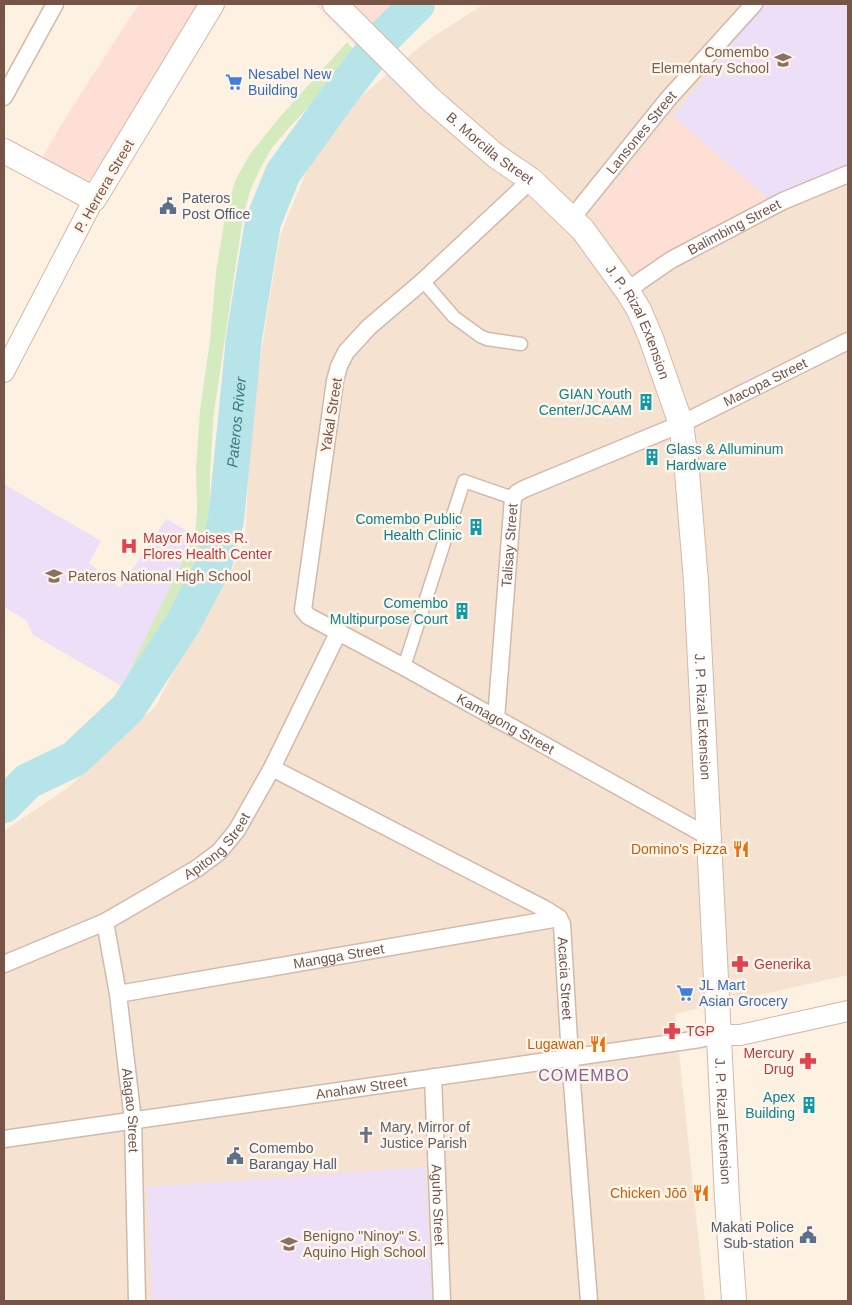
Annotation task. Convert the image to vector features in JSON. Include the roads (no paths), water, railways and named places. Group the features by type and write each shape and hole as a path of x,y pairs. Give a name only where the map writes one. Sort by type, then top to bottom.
{"main road":[{"name":"P. Herrera Street","path":"94,199 212,4"},
{"name":"B. Morcilla Street","path":"344,7 434,93 496,156 531,180"},
{"path":"4,151 94,199"},
{"name":"J. P. Rizal Extension","path":"531,180 583,230 628,292 639,310 651,338 681,424 686,460 696,580 727,1198 734,1301"}],"street":[{"path":"4,97 55,4"},
{"name":"Lansones Street","path":"572,218 668,100 754,4"},
{"name":"Balimbing Street","path":"628,292 671,260 783,201 848,174"},
{"name":"Yakal Street","path":"303,610 335,381 339,366 346,352 369,327 423,281 531,180"},
{"name":"P. Herrera Street","path":"4,372 94,199"},
{"path":"423,281 454,317 480,336 487,339 521,344"},
{"name":"Macopa Street","path":"681,424 848,340"},
{"name":"Talisay Street","path":"496,719 513,498 524,489 681,424"},
{"path":"404,667 464,481 513,498"},
{"name":"Kamagong Street","path":"303,610 308,616 338,633 404,667 709,837"},
{"name":"Apitong Street","path":"4,964 105,922 196,869 219,852 237,830 272,768 338,633"},
{"name":"Acacia Street","path":"272,768 545,909 558,918 563,928 570,1057 589,1301"},
{"name":"Mangga Street","path":"118,994 558,918"},
{"name":"Alagao Street","path":"105,922 118,994 133,1120 138,1301"},
{"path":"719,1035 740,1035 848,1011"},
{"name":"Anahaw Street","path":"4,1139 719,1035"},
{"name":"Aguho Street","path":"433,1077 442,1301"}],"waterway":[{"name":"Pateros River","path":"4,805 28,781 74,759 128,708 182,625 214,565 226,520 244,338 263,222 283,173 385,36 417,4"}],"place":[{"name":"Comembo Elementary School","path":"783,60"},
{"name":"Nesabel New Building","path":"234,82"},
{"name":"Pateros Post Office","path":"168,206"},
{"name":"GIAN Youth Center/JCAAM","path":"646,402"},
{"name":"Glass & Alluminum Hardware","path":"652,457"},
{"name":"Comembo Public Health Clinic","path":"476,527"},
{"name":"Mayor Moises R. Flores Health Center","path":"129,546"},
{"name":"Pateros National High School","path":"54,576"},
{"name":"Comembo Multipurpose Court","path":"462,611"},
{"name":"Domino's Pizza","path":"741,849"},
{"name":"Generika","path":"740,964"},
{"name":"JL Mart Asian Grocery","path":"685,993"},
{"name":"TGP","path":"672,1031"},
{"name":"Lugawan","path":"598,1044"},
{"name":"Mercury Drug","path":"808,1061"},
{"name":"Apex Building","path":"809,1105"},
{"name":"Mary, Mirror of Justice Parish","path":"366,1135"},
{"name":"Comembo Barangay Hall","path":"235,1156"},
{"name":"Chicken Jōō","path":"701,1193"},
{"name":"Makati Police Sub-station","path":"808,1235"},
{"name":"Benigno \"Ninoy\" S. Aquino High School","path":"289,1244"}],"district":[{"name":"COMEMBO","path":"584,1075"}]}
